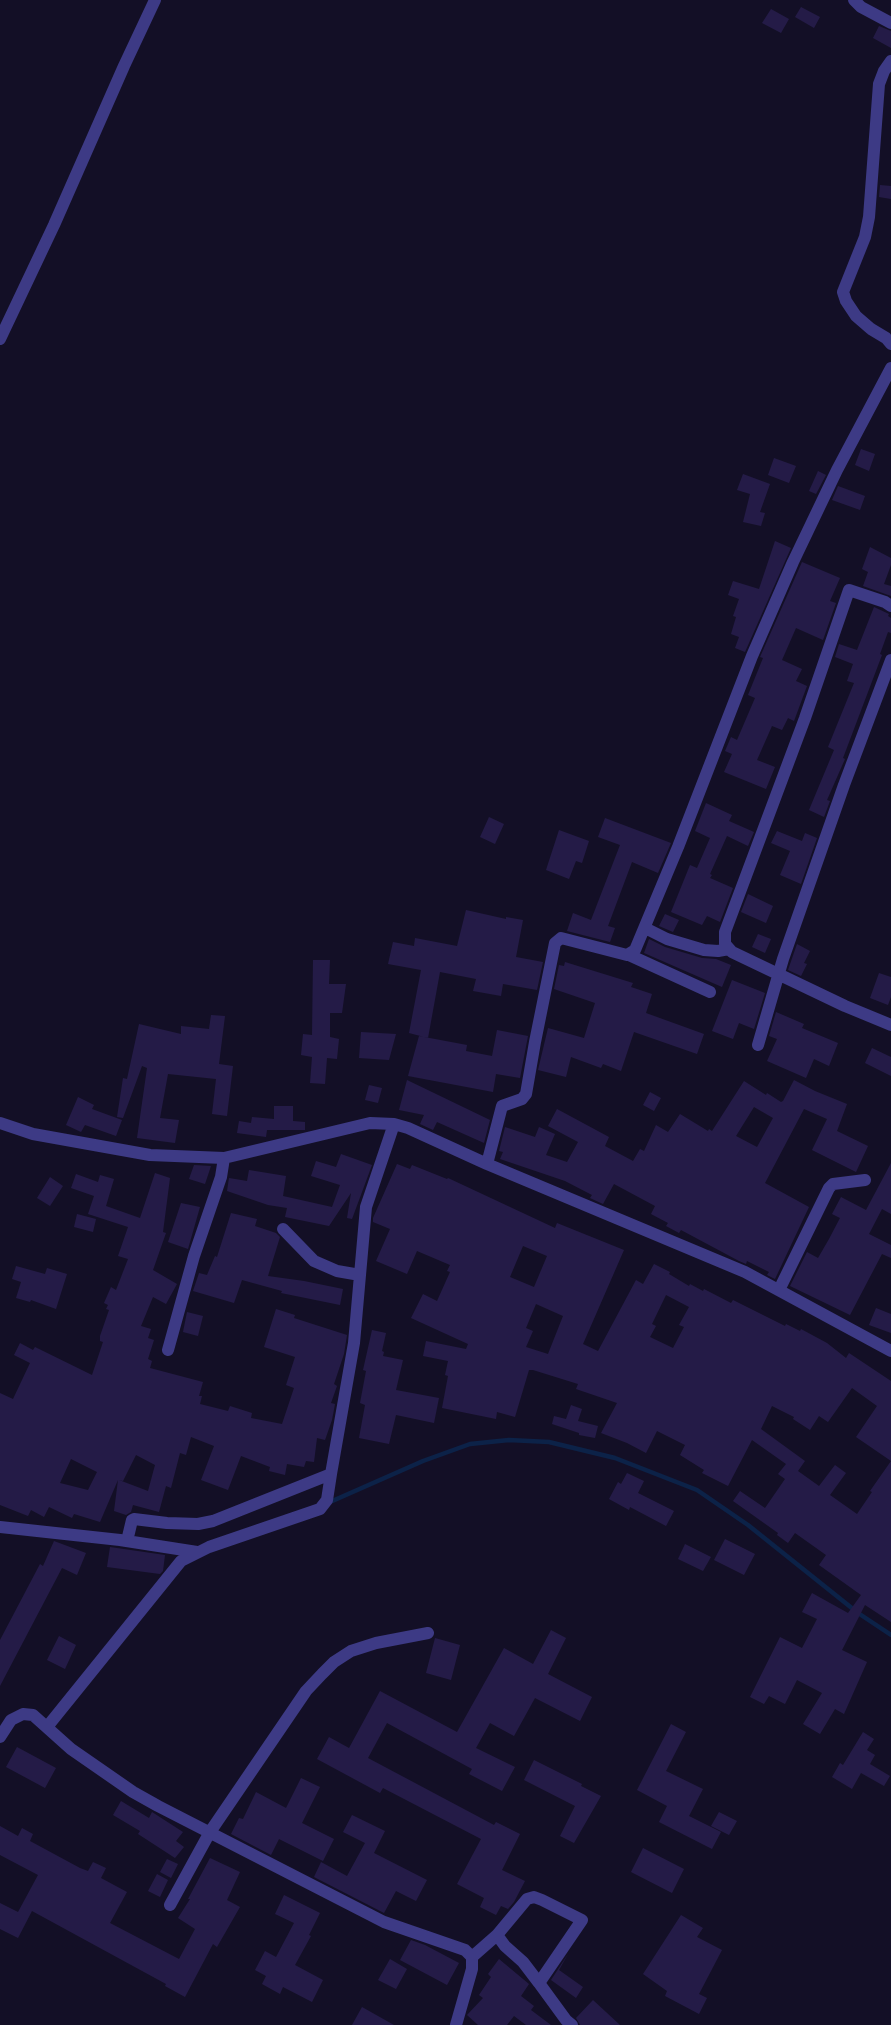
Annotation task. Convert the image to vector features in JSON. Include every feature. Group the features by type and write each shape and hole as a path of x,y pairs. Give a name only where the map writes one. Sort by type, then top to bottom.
{"street":[{"path":"0,339 156,0"},
{"path":"854,0 861,7 891,23"},
{"path":"891,61 884,71 878,90 869,217 865,236 843,292 846,302 856,316 871,329 886,338 891,344"},
{"path":"629,955 635,950 645,928 752,656 793,562 837,470 891,368"},
{"path":"891,606 850,590 812,701 725,932 725,944 729,949 779,975 891,1025"},
{"path":"758,1045 779,975 844,786 891,660"},
{"path":"645,928 668,939 704,950 718,951 729,949"},
{"path":"487,1164 502,1106 522,1099 526,1094 556,941 561,938 629,955 710,992"},
{"path":"0,1123 33,1134 150,1155 224,1158 360,1124 394,1124 745,1272 891,1351"},
{"path":"47,1727 181,1561 197,1552 320,1509 327,1500 354,1343 366,1207 394,1124"},
{"path":"168,1350 194,1256 221,1177 224,1158"},
{"path":"779,1290 829,1188 833,1184 865,1180"},
{"path":"283,1229 314,1261 336,1271 360,1275"},
{"path":"0,1527 129,1531 198,1524 213,1521 331,1478"},
{"path":"129,1531 197,1552"},
{"path":"170,1905 210,1832 306,1691 334,1662 351,1651 364,1646 428,1633"},
{"path":"0,1737 11,1720 23,1714 33,1715 71,1749 133,1792 384,1922 465,1950 472,1957 472,1969 456,2025"},
{"path":"472,1957 497,1935 527,1899 534,1897 582,1920 539,1983"},
{"path":"497,1935 505,1946 523,1962 566,2020 572,2025"}],"building":[{"path":"801,7 820,17 814,28 795,17"},
{"path":"771,9 789,19 781,33 762,23"},
{"path":"879,26 891,31 891,48 873,38"},
{"path":"880,185 891,186 891,199 879,197"},
{"path":"861,449 875,454 869,471 855,465"},
{"path":"774,458 796,466 789,483 768,475"},
{"path":"818,471 826,475 816,494 809,491"},
{"path":"743,474 770,484 760,512 765,513 761,526 743,522 750,494 737,490"},
{"path":"838,486 865,496 860,510 832,500"},
{"path":"775,541 791,548 745,652 735,648 739,637 731,634 736,617 733,616 739,599 728,595 733,581 759,589"},
{"path":"870,547 891,558 891,565 884,584 891,586 891,596 863,586 868,572 862,569"},
{"path":"802,562 840,578 830,601 836,603 823,640 796,628 782,660 802,669 796,681 807,686 794,721 788,718 782,730 772,726 757,760 775,767 766,789 724,772 732,754 725,751 731,737 737,740 755,698 748,695 763,658 760,657"},
{"path":"874,607 889,614 888,616 891,618 891,633 888,632 880,654 882,655 843,758 845,759 827,800 830,801 824,817 809,810 834,750 828,747 854,683 847,681 853,664 835,657 839,644 857,650"},
{"path":"706,803 732,815 729,821 754,832 748,846 727,836 710,874 712,875 710,878 733,888 720,922 707,916 702,925 671,912 690,865 697,868 710,838 695,831"},
{"path":"489,817 504,824 495,844 480,837"},
{"path":"605,818 671,843 658,873 632,862 608,926 615,928 610,942 567,931 573,913 591,920 620,845 598,837"},
{"path":"559,830 589,841 582,863 576,861 569,879 546,870"},
{"path":"777,831 802,841 805,833 817,838 801,884 780,875 790,851 771,843"},
{"path":"748,894 773,906 766,923 741,912"},
{"path":"466,910 506,919 506,917 523,920 516,957 543,962 537,990 503,984 501,996 473,991 476,979 440,972 428,1038 409,1033 421,970 388,964 393,942 414,946 415,938 457,946"},
{"path":"665,914 679,920 673,932 659,926"},
{"path":"758,934 771,939 765,953 752,947"},
{"path":"649,939 665,947 702,958 716,959 731,965 722,987 644,953"},
{"path":"797,944 810,951 804,963 807,964 801,976 788,970"},
{"path":"313,960 330,960 329,984 346,984 342,1013 330,1013 330,1037 339,1039 337,1059 327,1058 325,1084 310,1083 312,1057 301,1055 303,1034 312,1035"},
{"path":"565,962 633,983 631,987 652,994 646,1013 704,1034 697,1054 634,1032 621,1071 603,1064 601,1068 571,1057 566,1077 538,1070 548,1028 584,1038 595,1003 554,989 559,965 564,966"},
{"path":"879,973 891,977 891,997 888,1005 870,998"},
{"path":"732,980 765,993 754,1029 739,1023 733,1039 712,1031"},
{"path":"776,1012 804,1024 802,1028 838,1043 829,1066 814,1059 806,1078 767,1061 777,1039 769,1036"},
{"path":"211,1015 225,1016 219,1064 233,1066 227,1116 212,1114 216,1079 168,1074 160,1118 179,1120 175,1143 137,1138 147,1068 142,1066 123,1118 117,1117 123,1078 127,1079 139,1024 181,1034 181,1026 209,1029"},
{"path":"497,1030 528,1036 520,1078 496,1074 493,1092 408,1076 419,1036 467,1045 466,1051 492,1056"},
{"path":"361,1032 396,1034 389,1060 359,1058"},
{"path":"872,1048 891,1057 891,1076 865,1063"},
{"path":"407,1080 490,1120 484,1143 437,1122 433,1130 420,1124 424,1115 399,1110"},
{"path":"794,1080 847,1104 837,1131 868,1146 856,1172 812,1150 827,1119 804,1109 765,1183 809,1207 775,1279 767,1275 769,1272 747,1261 746,1264 739,1261 681,1230 679,1233 666,1226 668,1223 651,1214 655,1206 614,1184 603,1204 590,1198 592,1195 565,1181 500,1159 503,1152 499,1151 505,1127 535,1137 539,1127 555,1134 546,1155 567,1162 578,1142 548,1126 557,1109 609,1137 605,1146 633,1161 640,1149 644,1151 656,1125 668,1132 680,1114 708,1131 709,1129 712,1131 744,1081 766,1095 767,1093 781,1102","holes":["754,1107 773,1118 757,1147 736,1136"]},
{"path":"369,1085 382,1088 378,1103 365,1100"},
{"path":"650,1092 661,1098 654,1111 643,1105"},
{"path":"78,1097 94,1105 92,1109 122,1120 116,1136 85,1125 81,1132 66,1125"},
{"path":"274,1106 293,1106 293,1121 305,1122 305,1130 267,1130 266,1137 237,1133 239,1121 251,1123 252,1117 274,1119"},
{"path":"341,1154 372,1165 352,1219 347,1218 351,1193 329,1226 285,1217 287,1208 268,1205 227,1191 229,1178 247,1181 249,1170 286,1176 283,1196 332,1207 340,1185 311,1176 316,1161 336,1167"},
{"path":"891,1163 891,1214 882,1209 869,1234 891,1245 891,1258 882,1254 850,1315 790,1286 807,1252 818,1258 829,1239 840,1218 832,1214 841,1197 866,1210"},
{"path":"397,1164 410,1169 412,1165 448,1178 555,1228 557,1223 624,1250 583,1344 598,1351 636,1280 643,1284 654,1264 670,1272 669,1274 689,1286 690,1284 703,1291 704,1289 731,1303 733,1300 785,1326 786,1324 800,1331 801,1329 827,1343 846,1358 849,1353 891,1381 891,1461 891,1622 865,1605 842,1650 867,1662 844,1714 835,1709 820,1734 803,1724 822,1693 797,1680 785,1704 769,1696 764,1704 750,1697 780,1637 802,1648 817,1619 802,1612 812,1593 848,1613 861,1595 819,1565 826,1555 795,1533 788,1543 777,1535 778,1533 733,1501 740,1491 765,1508 785,1479 778,1474 786,1464 752,1440 728,1486 702,1473 704,1470 680,1455 685,1445 657,1431 646,1453 601,1433 617,1403 576,1389 578,1384 533,1370 529,1370 515,1417 497,1412 496,1419 442,1408 448,1376 445,1375 448,1361 423,1356 426,1341 466,1349 468,1344 411,1318 423,1294 437,1301 450,1272 447,1271 450,1265 417,1251 407,1274 376,1261 390,1229 373,1222 373,1218","holes":["523,1246 547,1256 534,1287 510,1277","666,1295 689,1307 679,1325 684,1327 673,1348 650,1337 656,1326 652,1324","536,1304 563,1316 548,1354 526,1347 533,1331 526,1328","852,1388 877,1406 856,1437 891,1461 870,1491 872,1492 857,1514 830,1495 846,1473 835,1465 819,1486 798,1471 805,1461 761,1429 772,1406 794,1417 793,1419 810,1430 819,1416 828,1422"]},
{"path":"194,1165 211,1166 205,1184 189,1179"},
{"path":"155,1173 170,1178 163,1232 166,1233 153,1270 177,1284 166,1304 153,1297 141,1326 151,1329 148,1338 154,1340 148,1359 152,1361 150,1368 203,1382 199,1396 202,1396 200,1404 228,1411 230,1406 252,1413 251,1418 282,1424 294,1388 286,1385 295,1357 264,1347 276,1309 295,1315 294,1318 347,1335 344,1354 334,1384 337,1386 331,1403 335,1404 332,1420 325,1440 317,1438 314,1462 306,1461 304,1467 287,1464 285,1475 269,1471 270,1467 241,1456 228,1490 201,1480 214,1446 191,1437 186,1455 180,1453 171,1488 166,1486 159,1512 133,1505 131,1512 126,1515 114,1511 118,1480 100,1522 74,1514 72,1518 49,1507 44,1517 31,1510 28,1516 0,1505 0,1393 13,1399 30,1363 14,1355 20,1343 33,1350 35,1347 92,1375 103,1342 100,1341 100,1336 109,1310 106,1309 108,1305 104,1303 111,1287 116,1290 128,1259 118,1256 128,1227 88,1214 94,1196 71,1188 76,1174 98,1182 100,1175 114,1179 106,1206 140,1218","holes":["136,1455 155,1465 148,1491 119,1480 123,1481","71,1459 97,1472 88,1490 60,1483"]},
{"path":"50,1177 63,1186 50,1206 37,1198"},
{"path":"181,1203 200,1207 188,1249 168,1242"},
{"path":"231,1213 257,1219 255,1226 276,1233 280,1237 268,1276 343,1289 340,1305 281,1293 282,1291 242,1280 234,1303 193,1291 199,1273 207,1275 215,1256 217,1257"},
{"path":"77,1214 96,1219 93,1232 74,1227"},
{"path":"16,1266 45,1274 47,1268 67,1274 56,1309 31,1300 30,1302 16,1298 21,1282 12,1279"},
{"path":"876,1308 891,1314 891,1333 869,1325"},
{"path":"187,1312 203,1316 198,1336 183,1332"},
{"path":"372,1330 386,1333 382,1351 384,1352 383,1356 403,1360 396,1390 439,1398 434,1423 396,1415 389,1444 359,1438 365,1405 360,1403 366,1371 363,1370"},
{"path":"571,1405 582,1409 578,1421 598,1426 595,1438 579,1435 579,1433 552,1424 554,1416 566,1419"},
{"path":"627,1473 644,1481 638,1493 674,1511 666,1526 630,1507 629,1510 609,1499 618,1482 621,1484"},
{"path":"725,1539 755,1554 744,1575 714,1560"},
{"path":"54,1541 86,1553 77,1575 62,1568 0,1686 0,1640 40,1564 43,1566"},
{"path":"685,1544 711,1557 703,1571 678,1559"},
{"path":"110,1547 165,1555 163,1571 160,1574 107,1567"},
{"path":"551,1630 566,1638 548,1674 592,1697 580,1721 535,1698 514,1736 490,1723 476,1748 515,1767 502,1791 469,1774 472,1769 387,1723 368,1758 494,1825 496,1822 520,1834 502,1870 525,1881 514,1902 508,1909 501,1906 496,1915 480,1907 484,1898 457,1884 481,1839 383,1788 380,1793 317,1759 329,1737 349,1748 380,1691 457,1732 504,1648 533,1664"},
{"path":"59,1636 76,1645 65,1669 47,1660"},
{"path":"435,1638 460,1645 451,1680 426,1673"},
{"path":"671,1724 686,1732 666,1771 703,1789 689,1816 721,1832 712,1849 659,1822 667,1806 637,1790"},
{"path":"863,1732 874,1739 867,1750 875,1755 870,1764 890,1776 884,1786 861,1773 852,1789 832,1777 840,1763 843,1765"},
{"path":"17,1747 56,1768 45,1788 6,1767"},
{"path":"534,1760 582,1784 581,1786 601,1796 574,1843 560,1836 575,1806 524,1780"},
{"path":"301,1778 320,1787 302,1823 334,1839 323,1861 279,1839 271,1855 231,1834 239,1818 243,1819 256,1792 286,1808"},
{"path":"121,1801 149,1818 152,1812 183,1832 176,1841 184,1847 175,1858 138,1834 140,1831 113,1815"},
{"path":"719,1812 737,1821 729,1835 711,1826"},
{"path":"352,1815 385,1831 374,1853 427,1880 416,1901 396,1891 384,1913 314,1877 321,1862 347,1876 365,1843 343,1832"},
{"path":"0,1826 18,1836 22,1828 33,1834 30,1841 80,1868 88,1871 93,1862 106,1868 101,1878 127,1892 110,1923 179,1959 195,1929 178,1918 190,1899 188,1899 210,1858 240,1872 227,1900 240,1907 217,1947 213,1944 185,1997 165,1986 166,1984 32,1911 18,1938 0,1929 0,1903 18,1912 38,1875 0,1855"},
{"path":"643,1848 684,1869 672,1893 631,1872"},
{"path":"167,1859 178,1864 171,1878 160,1872"},
{"path":"157,1874 168,1880 160,1897 148,1891"},
{"path":"284,1895 320,1913 309,1935 311,1936 295,1965 323,1980 312,2002 283,1987 280,1994 262,1984 266,1976 255,1970 265,1951 276,1957 294,1923 275,1914"},
{"path":"681,1915 703,1928 697,1937 722,1950 699,1994 707,1998 699,2014 665,1996 667,1991 643,1974"},
{"path":"411,1940 425,1945 459,1963 447,1985 400,1960"},
{"path":"568,1954 559,1970 583,1987 576,1998 551,1980"},
{"path":"390,1959 407,1969 396,1989 378,1980"},
{"path":"499,1959 529,1984 521,1996 534,2006 531,2010 551,2025 526,2025 514,2016 507,2025 478,2025 467,2015 483,1998 479,1995 491,1977 488,1974"},
{"path":"593,2000 620,2025 580,2025 576,2018"},
{"path":"362,2007 394,2025 352,2025"}],"waterway":[{"path":"330,1502 423,1461 470,1444 509,1440 549,1442 615,1458 697,1490 748,1525 858,1613 891,1635"}]}
